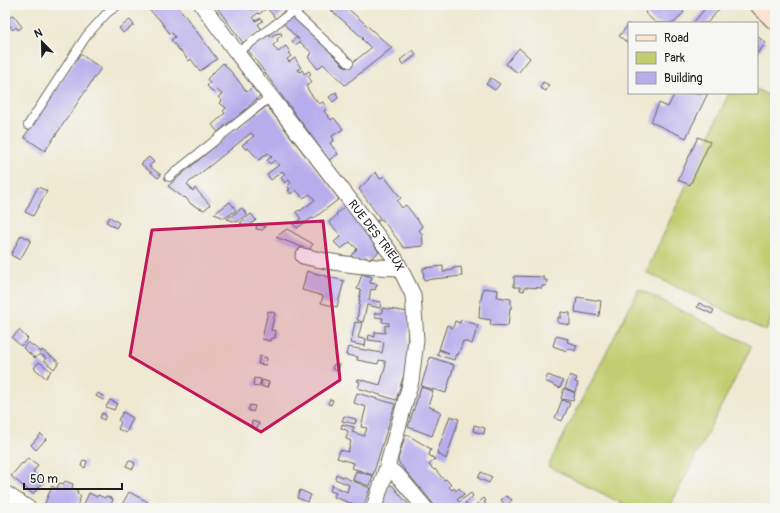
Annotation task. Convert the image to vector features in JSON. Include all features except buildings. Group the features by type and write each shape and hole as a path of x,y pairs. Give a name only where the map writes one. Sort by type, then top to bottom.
{"main road":[{"path":"762,5 775,18"}],"street":[{"name":"RUE DES TRIEUX","path":"202,5 270,97 396,260 413,295 416,340 411,381 374,508"},
{"path":"303,256 373,267 400,268"},
{"path":"387,467 400,478 426,508"},
{"path":"5,493 28,508"}],"lane":[{"path":"28,126 87,35 107,13 118,5"},
{"path":"286,5 349,63"},
{"path":"237,53 293,11"},
{"path":"169,177 270,97"}],"highlighted area":[{"path":"323,221 340,380 261,432 130,356 152,230"}],"green space":[{"path":"758,90 775,99 775,309 766,331 646,272 729,94 758,94"},
{"path":"639,289 752,346 669,508 631,508 548,466"}]}
